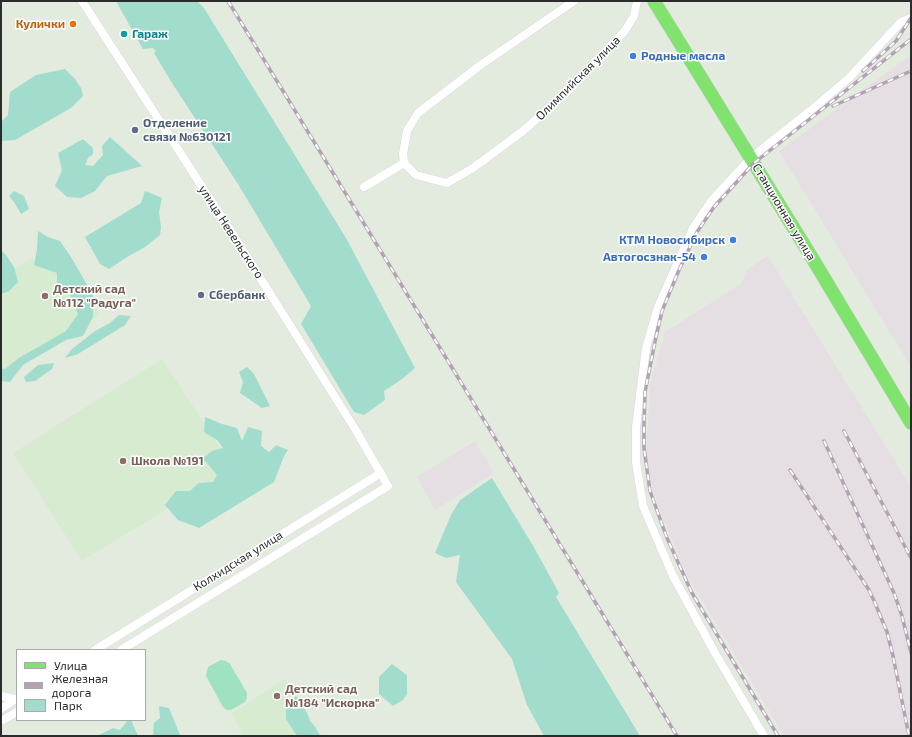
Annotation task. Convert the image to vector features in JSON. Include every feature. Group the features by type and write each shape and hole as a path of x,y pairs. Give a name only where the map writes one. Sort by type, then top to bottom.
{"main road":[{"name":"Станционная улица","path":"654,1 911,423"}],"street":[{"name":"улица Невельского","path":"82,1 242,248 355,429 388,486"},
{"path":"364,187 404,163 403,154 407,131 418,113 482,64 574,1"},
{"name":"Олимпийская улица","path":"404,163 416,175 447,183 473,168 524,131 567,92 624,32 634,16 637,1"},
{"path":"764,736 715,653 673,576 643,506 636,462 636,427 646,348 658,307 693,228 712,200 751,158 849,78 901,22 911,18"},
{"name":"Колхидская улица","path":"97,649 381,473"},
{"name":"Колхидская улица","path":"124,649 388,486"},
{"path":"1,696 16,699"},
{"path":"1,709 16,699"},
{"path":"1,722 16,713"}],"shaded area":[{"path":"911,55 911,367 779,151"},
{"name":"Детский сад №112 \"Радуга\"","path":"63,249 100,315 1,376 1,277 32,258 36,265"},
{"path":"768,256 911,487 911,736 784,736 687,575 661,514 652,487 646,453 650,385 665,332 742,283 746,270"},
{"name":"Школа №191","path":"162,359 234,468 82,561 13,453"},
{"path":"475,441 494,473 435,510 417,477"},
{"name":"Детский сад №184 \"Искорка\"","path":"285,679 322,736 239,736 242,734 232,713"}],"green space":[{"path":"118,1 197,1 204,8 346,238 415,368 384,391 385,400 364,415 354,412 301,324 311,306 238,184 172,83 154,53 156,51 153,48 143,49 117,3"},
{"path":"65,69 75,79 81,88 83,96 71,108 15,140 1,141 1,122 8,115 10,92 36,75"},
{"path":"110,137 142,166 107,176 95,191 81,198 67,197 55,186 62,170 58,153 83,139 93,148 93,154 88,158 85,165 93,166 103,155 102,146"},
{"path":"14,191 24,196 29,209 21,214 9,196"},
{"path":"145,191 162,198 159,212 161,227 160,235 145,247 109,269 100,264 85,237 141,203"},
{"path":"38,231 48,237 60,241 71,257 93,295 93,317 83,336 66,340 23,365 10,382 1,381 1,368 5,369 19,358 66,331 78,314 67,287 57,283 57,273 34,265"},
{"path":"1,250 14,267 18,282 9,291 1,294"},
{"path":"119,315 131,316 125,325 78,354 65,358 72,349 95,331 110,323"},
{"path":"54,363 52,369 35,381 26,382 24,377 38,365"},
{"path":"247,367 254,374 270,406 262,408 240,393 243,382 239,372"},
{"path":"205,417 237,428 242,441 248,427 262,431 261,446 269,452 276,445 288,450 284,456 274,482 199,528 178,520 165,505 176,491 190,491 199,483 213,482 217,475 202,459 212,451 223,448 217,440 204,432"},
{"path":"492,478 535,549 559,593 556,597 640,736 544,736 527,705 512,659 456,582 460,555 446,558 435,553 451,515 460,500"},
{"path":"221,660 230,664 247,693 245,702 231,710 227,710 223,707 206,676 208,667"},
{"path":"392,664 407,675 407,694 403,700 393,706 379,694 379,677"},
{"path":"296,696 320,736 298,736 286,719 286,706"},
{"path":"159,706 169,708 180,736 153,736 154,723 160,718"},
{"path":"127,721 131,721 138,736 97,736 113,728 120,730"}],"railway":[{"path":"228,1 677,736"},
{"path":"863,71 896,41 911,18"},
{"path":"778,736 692,593 667,538 650,491 644,448 645,392 662,311 697,232 714,207 754,163 911,39"},
{"path":"833,106 911,71"},
{"path":"844,431 911,558"},
{"path":"824,441 894,593 902,616 911,653"},
{"path":"790,470 869,590 875,603 887,632 909,736"}],"place":[{"name":"Кулички","path":"73,24"},
{"name":"Гараж","path":"124,34"},
{"name":"Родные масла","path":"633,56"},
{"name":"Отделение связи №630121","path":"135,130"},
{"name":"КТМ Новосибирск","path":"733,240"},
{"name":"Автогосзнак-54","path":"704,257"},
{"name":"Сбербанк","path":"201,295"},
{"name":"Детский сад №112 \"Радуга\"","path":"45,296"},
{"name":"Школа №191","path":"123,461"},
{"name":"Детский сад №184 \"Искорка\"","path":"277,696"}]}
